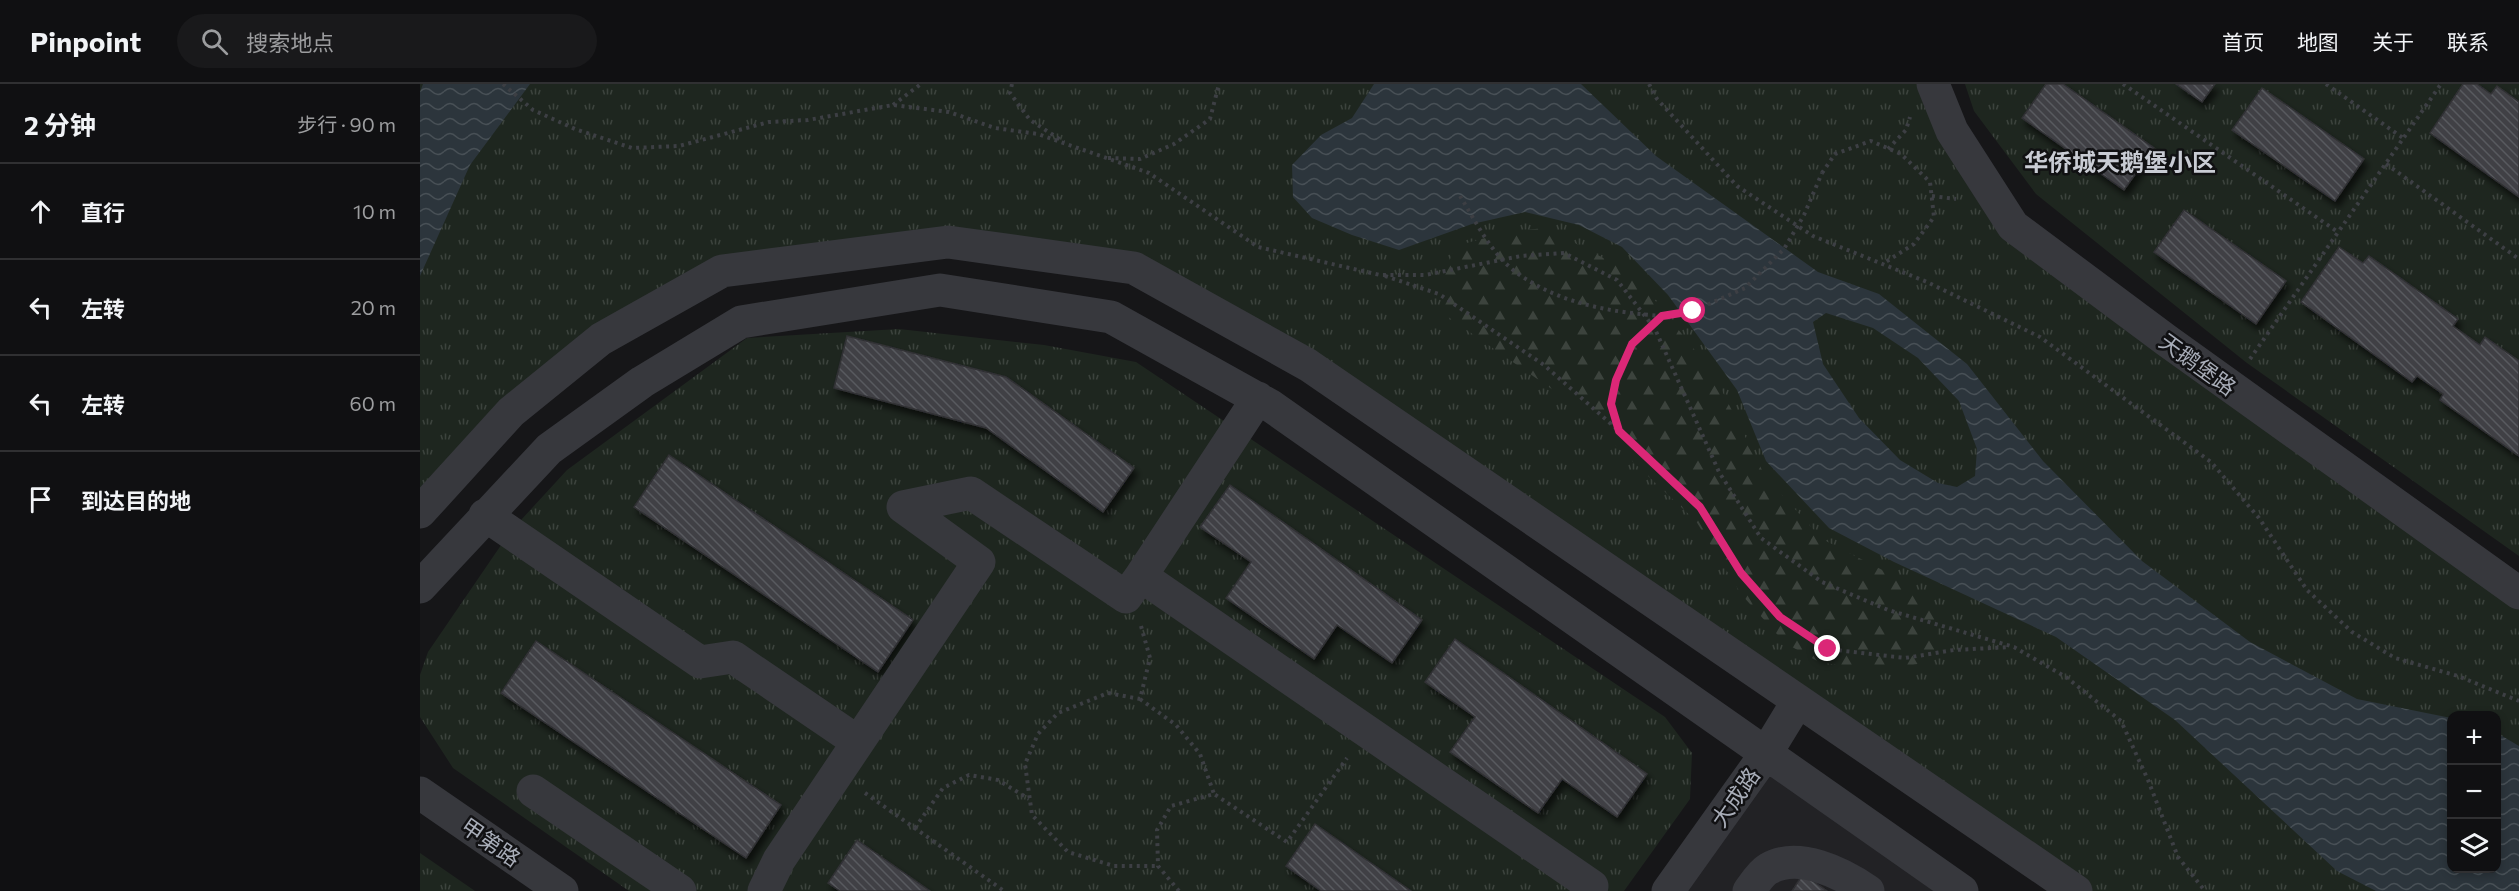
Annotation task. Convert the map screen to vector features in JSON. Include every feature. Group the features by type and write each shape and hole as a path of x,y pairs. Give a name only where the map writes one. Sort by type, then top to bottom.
{"street":[{"name":"天鹅堡路","path":"1933,84 1952,131 2013,226 2230,387 2519,592"},
{"path":"420,512 511,412 601,339 722,271 948,242 1134,268 1308,365 2076,891"},
{"path":"420,587 549,449 642,382 741,322 940,290 1112,317 1258,398 1962,891"},
{"path":"1134,587 1258,398"},
{"path":"764,891 779,860 978,562 903,507 970,494 1134,587 1366,731 1592,886 1588,891"},
{"path":"485,515 700,662 734,657 858,742"},
{"name":"大成路","path":"1668,891 1765,755 1798,701"},
{"path":"533,791 680,891"},
{"name":"甲第路","path":"420,793 562,891"},
{"path":"1749,891 1767,870 1795,861 1849,878 1868,891"}],"path":[{"path":"503,84 533,110 574,129 632,148 679,146 769,122 808,120 893,105 950,112 995,128 1038,134 1149,173 1258,247 1313,262 1380,275 1439,294 1490,326 1544,364 1700,507 1741,573 1780,617 1828,649 1905,658 1954,650 2014,647"},
{"path":"893,105 921,84"},
{"path":"1012,84 1010,93 1030,120 1072,147"},
{"path":"1102,158 1140,159 1174,144 1210,119 1219,84"},
{"path":"1648,84 1657,99 1737,186 1813,236 1927,282 2040,337 2211,462 2259,518 2307,590 2352,632 2395,658 2458,676 2519,700"},
{"path":"2123,84 2338,232"},
{"path":"2326,84 2403,138"},
{"path":"2230,387 2441,84"},
{"path":"1888,149 1906,130 1912,112"},
{"path":"1460,196 1489,243 1516,273 1554,294 1609,312 1662,316 1693,311 1745,288 1784,249 1804,215 1822,173 1835,154 1870,141 1901,154 1930,182 1934,217 1914,244 1884,264"},
{"path":"2386,164 2519,259"},
{"path":"1380,275 1425,275 1521,256 1564,253 1617,280 1655,329 1719,472 1761,538 1822,582 1888,610 2014,647 2066,677 2121,721 2178,857 2205,891"},
{"path":"1619,431 1611,404 1616,380 1632,344 1662,316"},
{"path":"1134,587 1150,658 1140,699"},
{"path":"1158,866 1114,866 1068,852 1032,815 1025,764 1038,734 1058,713 1107,693 1140,699 1176,725 1200,754 1214,794 1287,842 1366,731"},
{"path":"837,773 1004,891"},
{"path":"915,828 943,788 969,775 998,780 1030,799"},
{"path":"1179,891 1158,866 1157,831 1171,806 1214,794"}],"shaded area":[{"path":"1765,755 1962,891 1668,891"}],"green space":[{"path":"420,84 1933,84 2013,226 2519,593 2519,891 2076,891 1134,268 948,242 722,271 601,339 420,512"},
{"path":"1965,84 2519,84 2519,556 2247,363 2036,194 1974,111"},
{"path":"1546,228 1634,274 1713,373 1765,476 1822,539 1894,576 1938,611 1937,638 1932,661 1879,672 1819,662 1785,643 1741,594 1696,521 1566,399 1441,312 1443,278 1455,246 1512,231"},
{"path":"899,329 1044,345 1136,362 1665,717 1692,753 1690,799 1624,891 629,891 453,768 420,717 420,675 428,652 510,532 567,470 747,338"},
{"path":"420,853 475,891 420,891"}],"water":[{"path":"423,84 530,84 470,165 420,276 420,92"},
{"path":"1374,84 1581,84 1656,156 1818,272 1879,294 1967,364 2043,461 2142,561 2250,642 2357,699 2447,717 2447,873 2501,873 2501,735 2519,746 2519,891 2376,891 2337,871 2175,720 2056,637 1894,562 1829,528 1766,461 1737,390 1668,295 1622,247 1579,225 1525,212 1472,224 1399,250 1352,235 1312,218 1293,197 1292,165 1321,135 1352,118","holes":["1826,313 1873,328 1918,358 1959,401 1977,449 1975,476 1957,487 1938,483 1900,460 1859,418 1823,364 1813,322"]}],"building":[{"path":"2046,84 2063,84 2154,148 2124,190 2022,118"},
{"path":"2176,84 2215,84 2202,102"},
{"path":"2463,84 2477,84 2491,94 2497,86 2519,102 2519,197 2430,133"},
{"path":"2262,88 2364,159 2335,201 2232,130"},
{"path":"2184,210 2286,281 2256,324 2154,252"},
{"path":"2339,247 2363,263 2369,256 2458,319 2453,326 2480,345 2485,337 2519,361 2519,456 2440,400 2443,394 2417,376 2412,382 2301,302"},
{"path":"847,336 1006,377 1134,468 1103,512 986,428 834,388"},
{"path":"669,455 913,620 878,672 634,507"},
{"path":"1230,485 1422,620 1392,663 1337,625 1314,659 1226,598 1251,562 1200,527"},
{"path":"1455,639 1647,774 1617,817 1562,779 1538,813 1450,752 1475,717 1425,682"},
{"path":"536,641 781,805 746,858 501,693"},
{"path":"1315,824 1411,891 1321,891 1286,866"},
{"path":"857,840 930,891 840,891 828,883"},
{"path":"1803,874 1827,891 1792,891"}],"district":[{"name":"华侨城天鹅堡小区","path":"2120,161"}],"route":[{"path":"1693,311 1662,316 1632,344 1616,380 1611,404 1619,431 1700,507 1741,573 1780,617 1828,649"}]}
